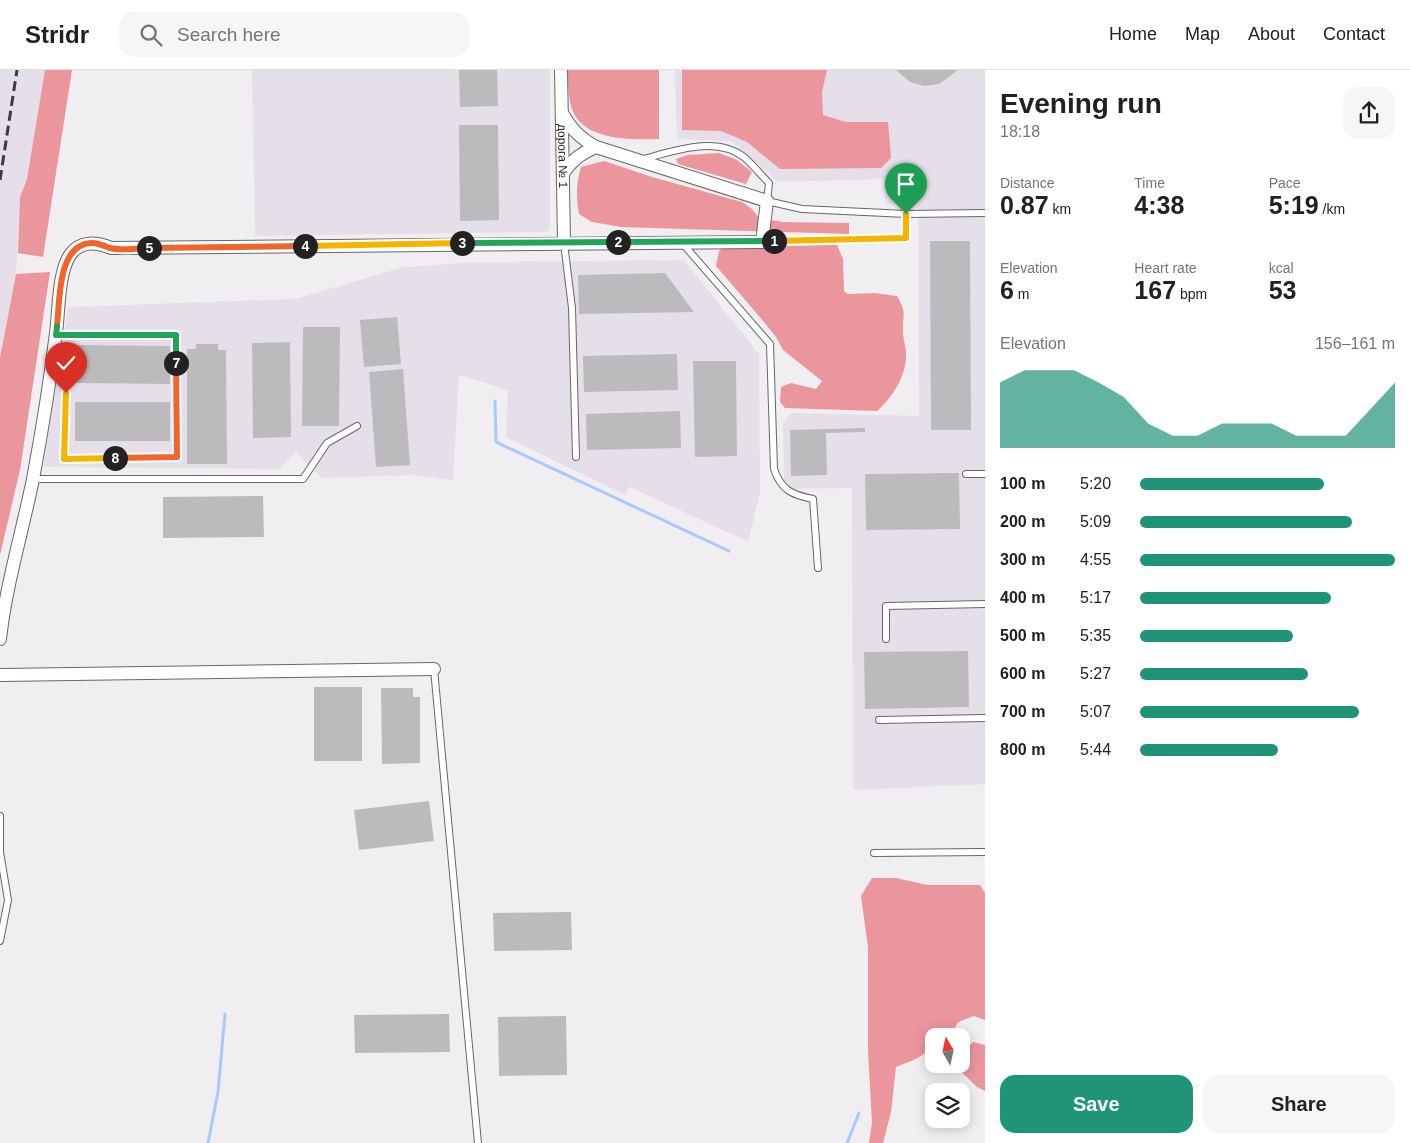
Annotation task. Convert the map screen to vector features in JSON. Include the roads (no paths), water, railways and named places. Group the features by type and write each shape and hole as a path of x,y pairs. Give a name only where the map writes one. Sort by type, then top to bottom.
{"street":[{"name":"дорога № 1","path":"561,70 564,242"},
{"path":"0,640 9,584 33,479 56,335 64,264 71,252 82,245 91,243 111,248 564,242 762,242 767,201 596,147 582,139 571,128 562,113"},
{"path":"564,172 572,160 583,152 596,147"},
{"path":"0,675 434,669"}],"lane":[{"path":"640,160 679,149 721,147 744,157 769,183 767,201 802,209 906,214 985,212"},
{"path":"762,242 906,238 906,214"},
{"path":"564,242 572,308 576,457"},
{"path":"682,243 770,344 774,469 784,488 791,494 813,499 818,568"},
{"path":"56,335 176,335 177,457 64,459 66,393"},
{"path":"33,479 303,479 327,444 357,426"},
{"path":"966,474 985,474"},
{"path":"886,639 886,606 985,604"},
{"path":"434,669 478,1143"},
{"path":"879,720 985,718"},
{"path":"0,816 0,852 8,900 0,941"},
{"path":"874,853 985,852"}],"waterway":[{"path":"495,401 496,442 729,551"},
{"path":"208,1143 218,1092 225,1014"},
{"path":"847,1143 859,1113"}],"railway":[{"path":"0,180 17,70"}]}
